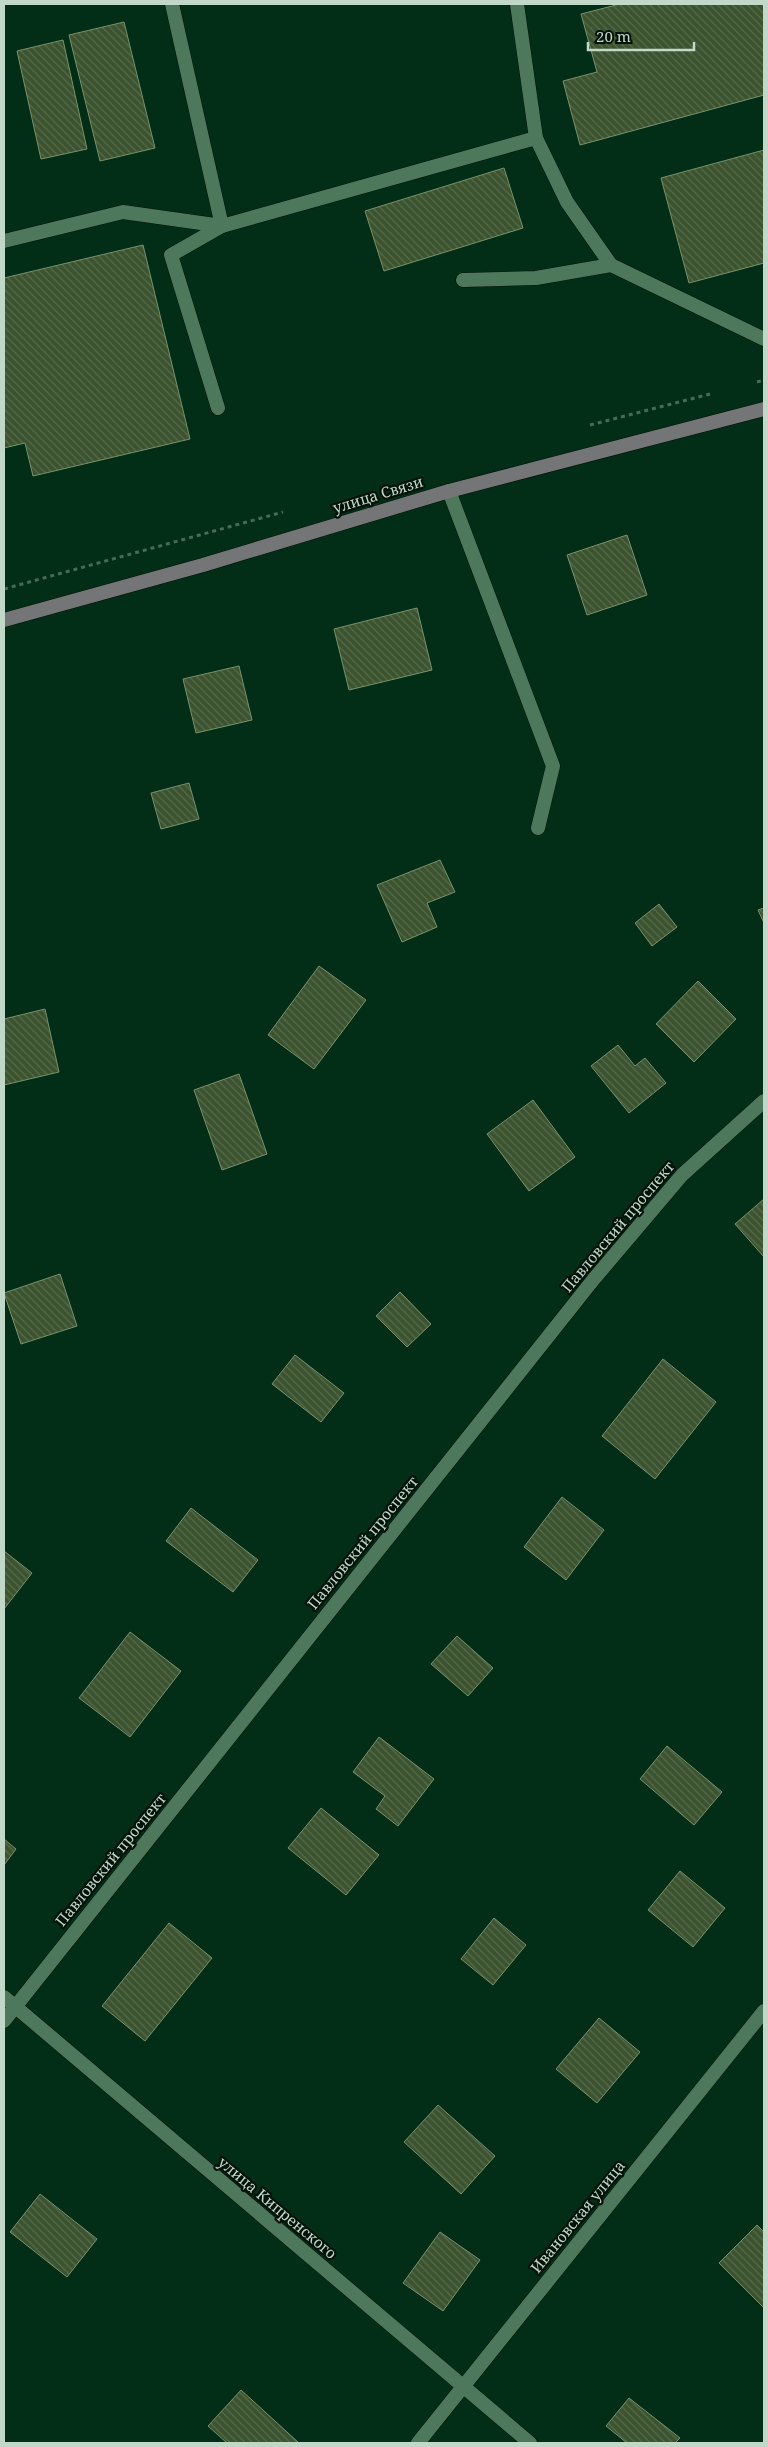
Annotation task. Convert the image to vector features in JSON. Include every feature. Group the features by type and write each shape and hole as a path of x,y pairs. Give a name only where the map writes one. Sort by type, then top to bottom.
{"main road":[{"name":"улица Связи","path":"4,620 203,565 449,490 764,409"}],"street":[{"path":"172,4 222,226"},
{"path":"517,4 536,138 567,202 611,265 764,338"},
{"path":"218,408 172,255 222,226 536,138"},
{"path":"4,241 124,212 222,226"},
{"path":"463,280 536,278 611,265"},
{"path":"449,490 553,766 538,828"},
{"name":"Павловский проспект","path":"4,2021 593,1280 682,1175 764,1100"},
{"name":"улица Кипренского","path":"4,1997 530,2443"},
{"name":"Ивановская улица","path":"418,2443 764,2010"}],"building":[{"path":"620,4 764,4 764,95 580,145 563,81 597,72 581,14"},
{"path":"124,22 155,148 100,161 69,35"},
{"path":"63,40 87,149 41,159 17,51"},
{"path":"764,150 764,263 689,283 661,178"},
{"path":"504,168 523,228 384,271 365,211"},
{"path":"143,245 190,439 33,476 25,443 4,448 4,278"},
{"path":"627,535 647,595 587,615 567,555"},
{"path":"417,608 432,670 349,690 334,629"},
{"path":"239,666 252,720 196,733 183,679"},
{"path":"189,783 199,819 161,829 151,793"},
{"path":"440,860 455,892 427,903 437,927 402,942 377,885"},
{"path":"659,904 677,927 652,946 635,923"},
{"path":"764,908 764,923 758,910"},
{"path":"319,966 366,1000 314,1069 268,1035"},
{"path":"698,981 736,1019 694,1062 656,1024"},
{"path":"45,1009 59,1072 4,1085 4,1019"},
{"path":"618,1045 635,1066 645,1058 666,1083 629,1113 591,1066"},
{"path":"239,1074 267,1154 222,1170 194,1090"},
{"path":"533,1100 575,1157 529,1191 487,1134"},
{"path":"764,1199 764,1257 735,1224"},
{"path":"60,1274 77,1326 21,1344 4,1293"},
{"path":"400,1292 431,1324 407,1347 376,1316"},
{"path":"295,1355 344,1393 321,1422 272,1384"},
{"path":"663,1359 716,1402 655,1479 602,1436"},
{"path":"562,1497 604,1530 566,1580 524,1547"},
{"path":"191,1508 258,1560 233,1592 166,1541"},
{"path":"4,1551 32,1573 4,1609"},
{"path":"130,1632 181,1671 130,1737 79,1698"},
{"path":"457,1636 493,1668 468,1696 431,1664"},
{"path":"379,1737 434,1779 398,1826 376,1809 385,1796 353,1772"},
{"path":"667,1746 722,1792 694,1825 640,1779"},
{"path":"321,1808 379,1855 346,1895 288,1848"},
{"path":"4,1839 16,1849 4,1865"},
{"path":"680,1871 725,1908 693,1947 648,1910"},
{"path":"494,1918 526,1945 493,1985 461,1959"},
{"path":"169,1923 212,1958 145,2041 102,2006"},
{"path":"599,2018 640,2052 597,2103 556,2069"},
{"path":"438,2105 495,2156 461,2194 404,2142"},
{"path":"40,2194 97,2239 67,2277 10,2232"},
{"path":"757,2225 764,2232 764,2308 719,2263"},
{"path":"440,2232 480,2260 443,2311 403,2283"},
{"path":"241,2390 299,2443 227,2443 208,2426"},
{"path":"629,2398 680,2438 675,2443 627,2443 606,2426"}]}
